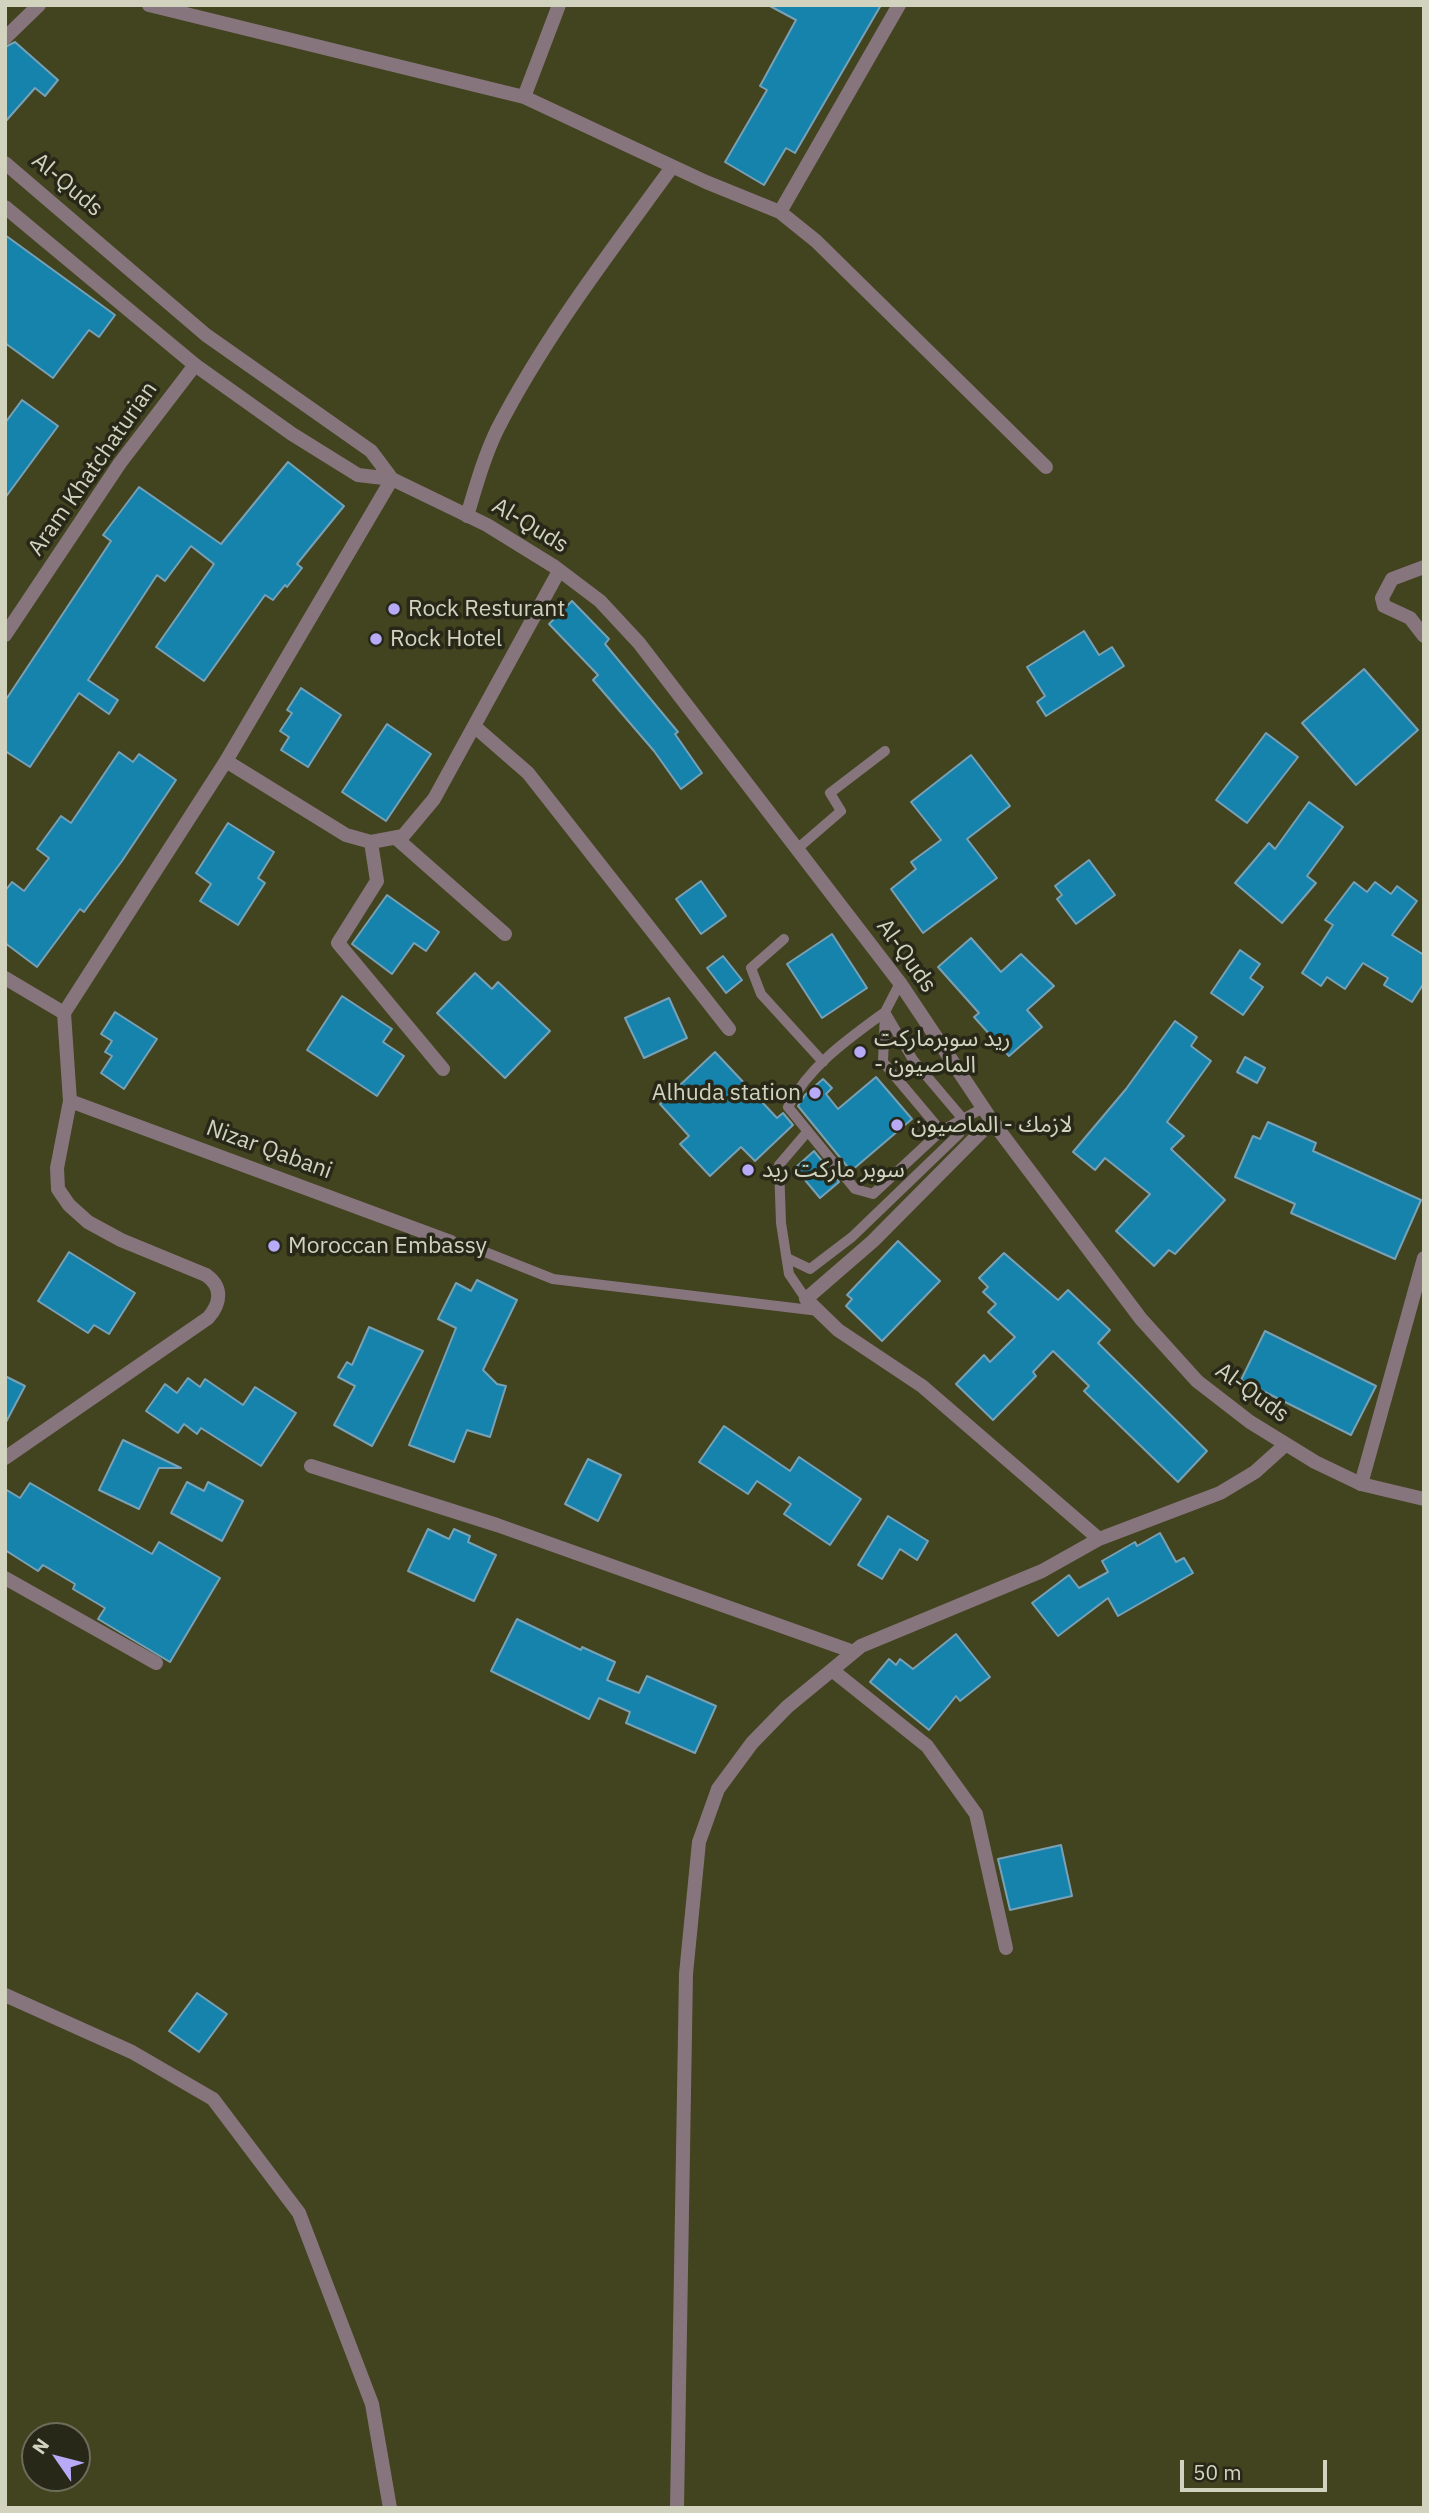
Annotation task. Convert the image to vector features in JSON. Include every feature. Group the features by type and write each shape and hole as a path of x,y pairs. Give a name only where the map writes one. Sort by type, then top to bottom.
{"street":[{"path":"5,38 39,5"},
{"path":"149,5 524,97 672,167 780,212 816,241 1046,467"},
{"path":"524,97 559,5"},
{"path":"780,212 899,5"},
{"name":"Al-Quds","path":"5,163 206,335 371,451 392,479"},
{"path":"467,516 482,466 518,393 590,280 672,167"},
{"name":"Al-Quds","path":"5,207 195,365 292,434 358,475 392,479 467,516 559,571 600,601 639,643 900,983 992,1121 1141,1319 1197,1381 1285,1445 1361,1484 1424,1499"},
{"name":"Aram Khatchaturian","path":"5,635 120,463 195,365"},
{"path":"5,1458 208,1318 217,1308 219,1297 214,1280 121,1240 88,1222 69,1205 58,1189 57,1168 70,1101 64,1013 226,761 392,479"},
{"path":"1424,567 1392,579 1382,598 1384,606 1410,618 1424,636"},
{"path":"226,761 346,835 371,842 396,838 414,825 434,799 559,571"},
{"path":"474,726 528,773 729,1029"},
{"path":"396,838 505,934"},
{"path":"371,842 377,881 338,943 443,1069"},
{"path":"5,978 64,1013"},
{"name":"Nizar Qabani","path":"70,1101 452,1242"},
{"path":"992,1121 873,1241 806,1299 838,1330 922,1386 1099,1539"},
{"path":"1361,1484 1424,1258"},
{"path":"677,2508 686,1974 699,1842 718,1790 752,1743 787,1707 861,1646 1042,1571 1099,1539 1220,1493 1255,1472 1285,1445"},
{"path":"311,1466 497,1525 854,1652"},
{"path":"5,1578 156,1663"},
{"path":"832,1670 927,1746 976,1814 1006,1948"},
{"path":"5,1995 132,2052 213,2099 299,2213 372,2404 390,2508"}],"lane":[{"path":"797,849 841,811 830,793 885,751"},
{"path":"784,939 751,968 761,994 823,1062"},
{"path":"900,983 885,1012 883,1062 941,1131"},
{"path":"884,1203 873,1194 855,1189 788,1107 794,1095 836,1048 885,1012"},
{"path":"885,1012 913,1060 963,1119"},
{"path":"873,1194 941,1131 983,1108"},
{"path":"787,1258 810,1269 852,1237 884,1203 959,1134 963,1119"},
{"path":"806,1299 789,1274 781,1223 779,1165 808,1131"},
{"path":"475,1248 553,1279 819,1311"}],"building":[{"path":"768,5 881,5 795,153 786,148 764,185 725,162 767,90 760,86 796,20"},
{"path":"15,42 58,80 45,96 35,88 5,122 5,47"},
{"path":"5,235 115,315 99,337 89,330 53,378 5,343"},
{"path":"22,400 58,426 5,498 5,423"},
{"path":"288,462 344,506 297,564 302,568 287,587 285,585 273,600 265,595 204,681 156,647 214,564 191,546 165,581 157,575 88,680 118,700 109,714 79,693 30,767 5,751 5,701 111,541 103,535 139,487 221,544"},
{"path":"572,601 609,639 605,644 678,732 675,734 702,773 681,789 654,751 593,680 598,675 549,624"},
{"path":"1084,631 1099,655 1112,647 1124,666 1046,716 1037,702 1045,696 1027,667"},
{"path":"1364,669 1418,730 1356,785 1302,723"},
{"path":"301,688 341,715 308,767 281,750 289,737 280,731 292,713 287,710"},
{"path":"387,724 431,754 386,821 342,792"},
{"path":"1266,733 1298,757 1247,823 1216,800"},
{"path":"119,752 133,762 139,754 176,780 122,861 84,912 80,909 37,967 5,943 5,891 12,882 24,891 49,858 37,849 61,816 71,823"},
{"path":"971,755 1010,806 967,839 997,878 923,933 891,889 916,869 911,862 941,840 911,802"},
{"path":"1309,802 1343,827 1307,876 1316,883 1282,923 1235,883 1269,843 1275,849"},
{"path":"228,823 274,852 258,878 265,883 238,925 200,901 211,884 196,873"},
{"path":"1089,860 1115,895 1076,924 1057,899 1062,895 1055,886"},
{"path":"701,881 726,916 701,934 676,899"},
{"path":"1354,882 1367,892 1375,882 1391,894 1397,886 1417,901 1392,935 1424,955 1424,983 1412,1002 1384,985 1388,978 1363,963 1345,989 1327,977 1321,986 1302,973 1333,925 1325,920"},
{"path":"387,895 439,932 426,951 414,943 392,974 352,944"},
{"path":"832,934 867,988 822,1018 787,964"},
{"path":"971,938 1001,972 1021,954 1054,986 1027,1010 1042,1027 1009,1056 974,1017 979,1013 938,967"},
{"path":"1240,950 1260,964 1250,978 1263,987 1243,1015 1211,993"},
{"path":"723,956 742,980 726,993 707,968"},
{"path":"475,973 492,989 498,982 550,1031 505,1078 437,1013"},
{"path":"342,996 392,1029 383,1042 404,1056 377,1096 307,1050"},
{"path":"669,998 687,1038 644,1058 625,1018"},
{"path":"115,1012 157,1039 124,1089 101,1073 112,1056 105,1052 112,1041 101,1034"},
{"path":"1175,1021 1197,1037 1191,1046 1211,1061 1167,1122 1184,1136 1171,1149 1225,1200 1175,1254 1169,1250 1154,1266 1116,1231 1150,1194 1105,1158 1095,1170 1073,1152 1126,1089"},
{"path":"715,1052 777,1118 783,1113 793,1125 755,1161 741,1147 710,1176 680,1144 689,1136 660,1104"},
{"path":"1245,1057 1265,1068 1257,1083 1237,1072"},
{"path":"876,1077 912,1119 851,1171 798,1106 805,1095 823,1079 832,1088 826,1094 838,1109"},
{"path":"1268,1122 1316,1143 1313,1151 1421,1200 1395,1259 1291,1213 1295,1204 1235,1177 1253,1136 1260,1139"},
{"path":"814,1151 839,1182 820,1198 795,1168"},
{"path":"898,1241 940,1281 882,1341 846,1306 852,1299 847,1295"},
{"path":"69,1252 135,1293 109,1334 94,1325 88,1333 38,1301"},
{"path":"1004,1253 1058,1300 1068,1290 1110,1330 1098,1343 1207,1451 1178,1482 1084,1391 1089,1386 1053,1351 1033,1372 1036,1376 993,1420 956,1384 984,1355 990,1362 1015,1337 988,1312 996,1304 983,1292 988,1287 979,1278"},
{"path":"477,1280 517,1300 483,1370 497,1384 506,1386 490,1437 467,1430 454,1462 409,1445 456,1328 438,1319 456,1283 471,1291"},
{"path":"369,1327 423,1351 372,1446 334,1425 355,1386 338,1377 347,1362 352,1365"},
{"path":"1265,1331 1376,1386 1351,1435 1241,1380"},
{"path":"5,1376 25,1386 5,1424"},
{"path":"188,1378 200,1387 205,1379 243,1405 255,1387 296,1413 261,1466 201,1428 197,1434 184,1424 178,1433 146,1411 165,1384 177,1393"},
{"path":"724,1426 790,1471 799,1457 861,1499 830,1545 784,1514 791,1504 757,1481 748,1494 699,1462"},
{"path":"123,1440 181,1468 159,1468 139,1509 99,1490"},
{"path":"588,1459 621,1475 598,1521 565,1504"},
{"path":"187,1482 204,1491 208,1482 243,1501 222,1541 171,1513"},
{"path":"30,1483 152,1554 159,1542 220,1578 170,1662 98,1619 105,1608 73,1589 75,1584 43,1565 38,1571 5,1550 5,1489 20,1498"},
{"path":"888,1516 928,1541 917,1560 900,1549 882,1579 858,1565"},
{"path":"428,1529 449,1539 454,1529 470,1536 468,1542 496,1555 474,1601 408,1571"},
{"path":"1160,1533 1176,1562 1184,1558 1193,1573 1118,1616 1108,1598 1058,1636 1032,1603 1069,1575 1079,1588 1108,1572 1102,1561 1135,1542 1137,1546"},
{"path":"517,1619 581,1650 582,1647 615,1662 607,1680 639,1693 647,1676 716,1706 695,1753 626,1723 630,1712 599,1698 589,1719 491,1671"},
{"path":"956,1634 990,1677 960,1701 956,1696 929,1730 870,1682 889,1659 896,1665 900,1659 913,1669"},
{"path":"1061,1845 1072,1896 1010,1910 998,1859"},
{"path":"197,1993 227,2014 199,2052 169,2031"}],"place":[{"name":"Rock Resturant","path":"394,609"},
{"name":"Rock Hotel","path":"376,639"},
{"name":"ريد سوبرماركت - الماصيون","path":"860,1052"},
{"name":"Alhuda station","path":"815,1093"},
{"name":"لازمك - الماصيون","path":"897,1125"},
{"name":"سوبر ماركت ريد","path":"748,1170"},
{"name":"Moroccan Embassy","path":"274,1246"}]}
